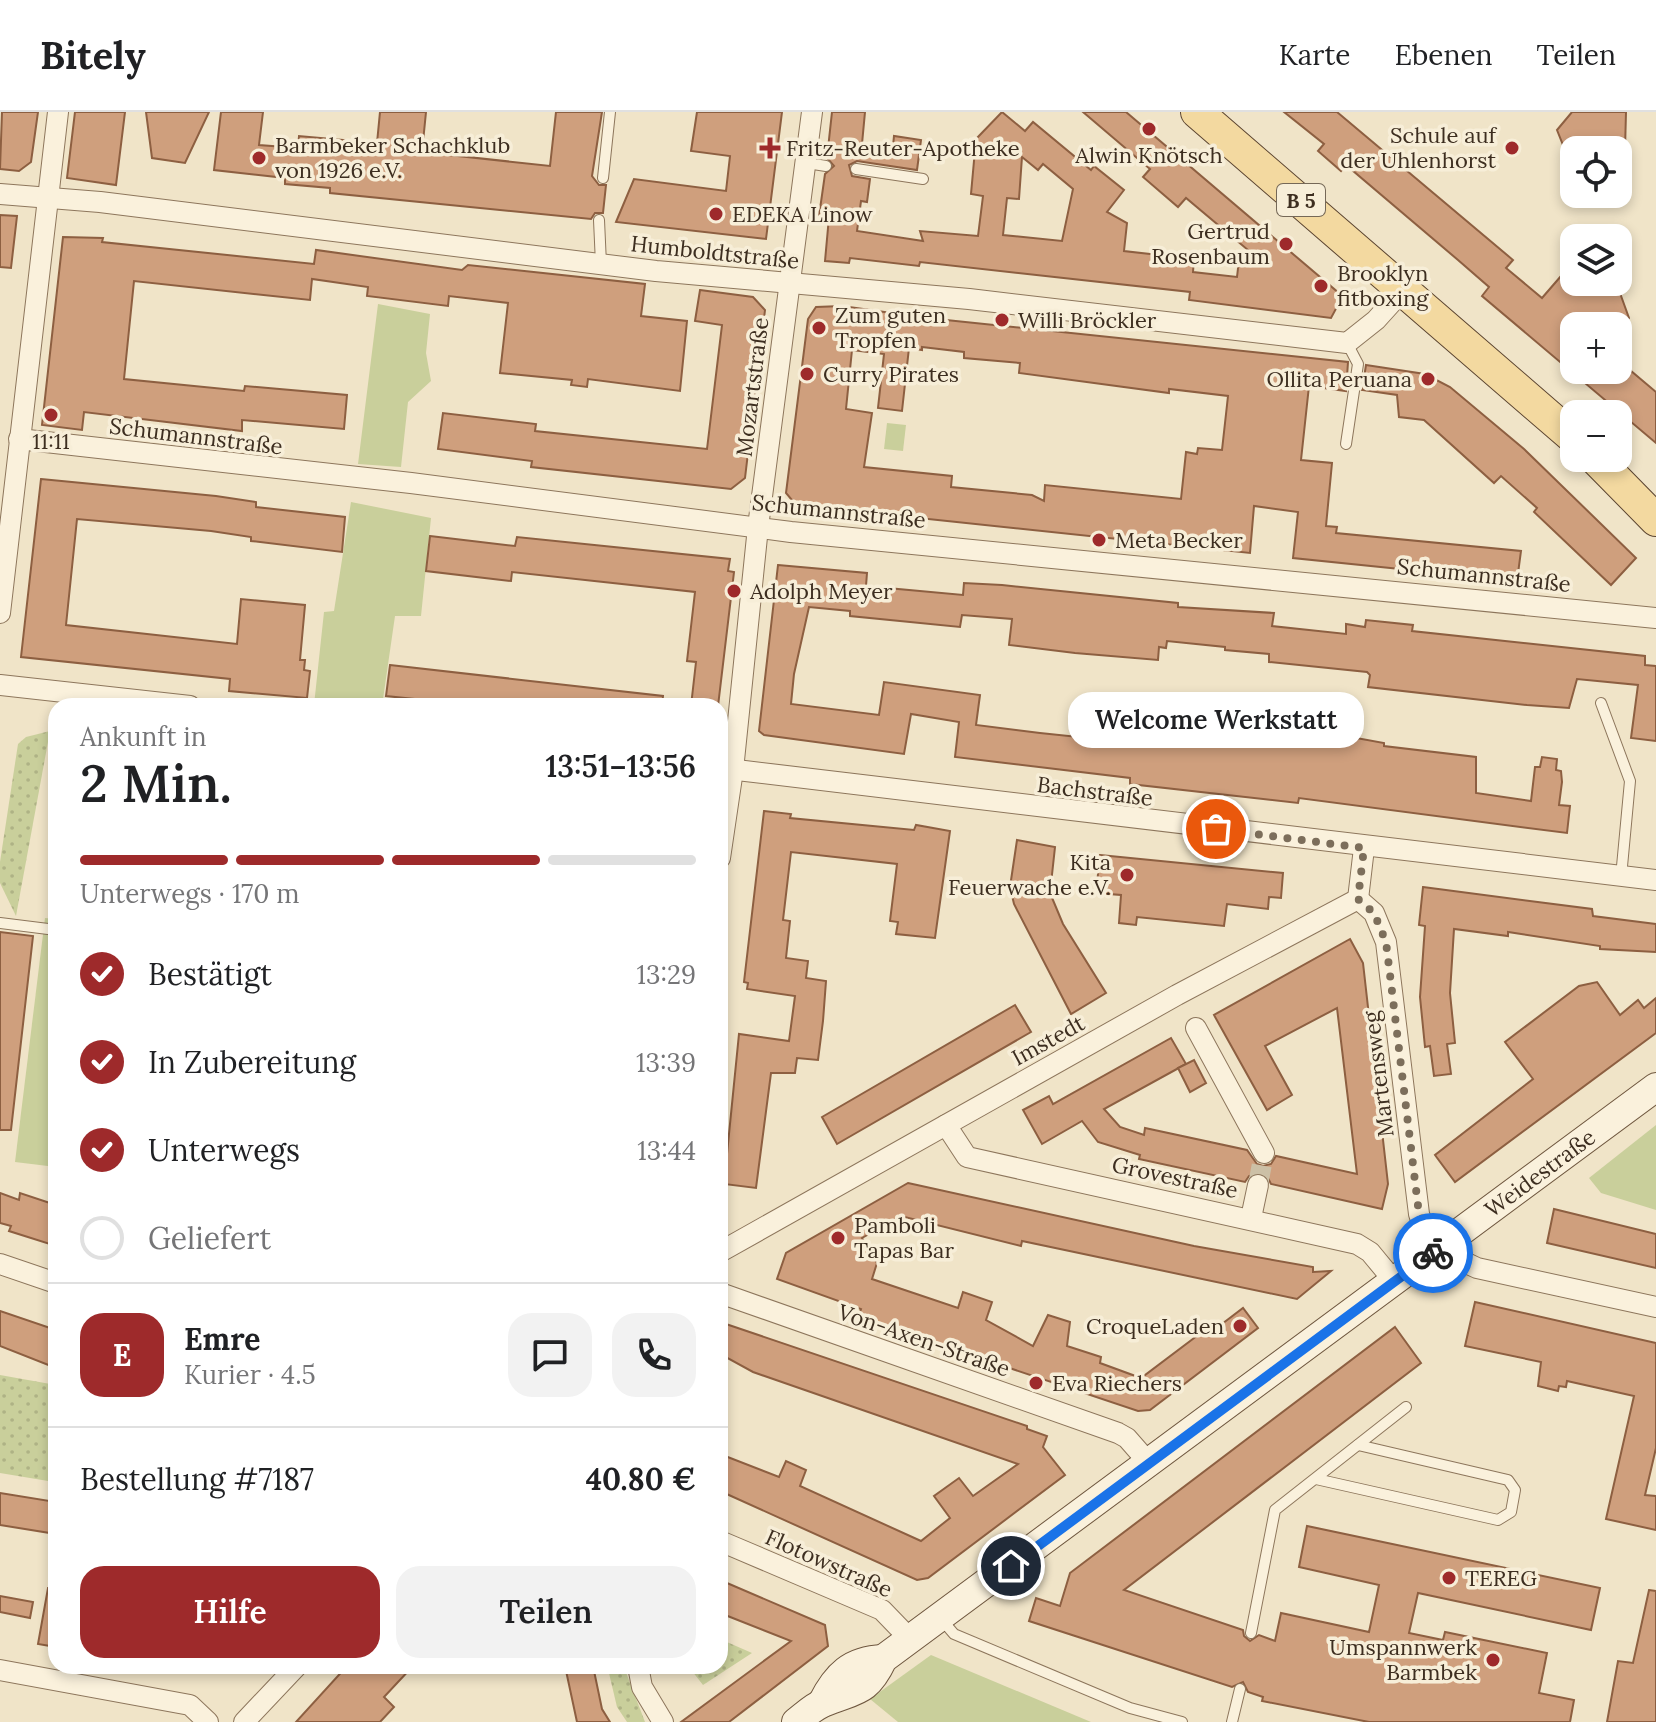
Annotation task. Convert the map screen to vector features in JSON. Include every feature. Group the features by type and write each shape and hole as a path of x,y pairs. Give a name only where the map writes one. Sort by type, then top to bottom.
{"main road":[{"name":"B 5","path":"1197,112 1560,426"},
{"path":"1609,472 1656,520"}],"street":[{"path":"0,613 58,112"},
{"name":"Mozartstraße","path":"728,754 789,285 816,165 812,112"},
{"name":"Humboldtstraße","path":"0,194 100,202 789,285 969,299 1347,343"},
{"path":"1347,343 1376,320 1404,289"},
{"name":"Schumannstraße","path":"19,439 413,475 758,527 1656,618"},
{"path":"0,685 118,698"},
{"name":"Bachstraße","path":"728,769 1364,848 1656,880"},
{"path":"1358,899 1364,848"},
{"name":"Imstedt","path":"728,1248 1204,980 1358,899"},
{"name":"Martensweg","path":"1358,899 1374,913 1386,942 1419,1214 1442,1246"},
{"path":"1196,1028 1264,1153"},
{"name":"Weidestraße","path":"796,1722 822,1703 848,1697 874,1677 883,1659 1656,1087"},
{"name":"Grovestraße","path":"946,1125 967,1157 1357,1244 1370,1252 1394,1281"},
{"path":"1251,1218 1258,1185"},
{"path":"1442,1246 1454,1257 1477,1268 1656,1307"},
{"path":"0,1264 48,1280"},
{"name":"Von-Axen-Straße","path":"728,1296 1118,1433 1127,1438 1148,1462"},
{"name":"Flotowstraße","path":"728,1544 882,1610 911,1640"},
{"path":"0,1670 190,1705 208,1722"},
{"path":"244,1722 289,1674"},
{"path":"640,1674 642,1687 663,1722"}],"lane":[{"path":"603,178 610,112"},
{"path":"856,169 923,179"},
{"path":"599,220 601,264"},
{"path":"1346,444 1358,364 1347,343"},
{"path":"1601,703 1630,781 1621,877"},
{"path":"0,923 48,929"},
{"path":"1251,1633 1275,1510 1406,1407"},
{"path":"1316,1479 1498,1520 1511,1512 1515,1490 1508,1480 1358,1445"},
{"path":"941,1618 954,1634 1130,1708 1182,1722"},
{"path":"1232,1722 1240,1689"}],"green space":[{"path":"378,304 430,314 426,353 431,381 408,402 401,467 358,464"},
{"path":"887,423 906,425 903,451 884,449"},
{"path":"351,502 431,518 421,616 395,616 383,698 315,698 324,612 334,611"},
{"path":"48,732 16,916 0,883 0,862 18,744 26,737"},
{"path":"45,918 48,918 48,1166 15,1162"},
{"path":"1656,1125 1656,1210 1601,1193 1589,1178"},
{"path":"0,1375 48,1384 48,1481 0,1473"},
{"path":"728,1642 752,1653 728,1669"},
{"path":"931,1655 1091,1722 898,1722 870,1699"},
{"path":"609,1674 627,1674 645,1722 627,1722 617,1707"},
{"path":"694,1674 720,1674 703,1685"}],"building":[{"path":"2,112 38,112 31,162 19,171 0,169"},
{"path":"75,112 125,112 116,185 67,178"},
{"path":"146,112 209,112 185,163 152,158"},
{"path":"221,112 263,112 259,145 298,148 299,136 377,143 380,112 426,112 422,152 550,166 556,112 602,112 592,176 599,185 606,185 603,213 595,213 591,219 330,193 330,188 285,184 285,178 214,170"},
{"path":"697,112 782,112 766,239 616,222 634,179 726,191 730,156 691,151"},
{"path":"832,112 865,112 862,144 893,146 894,136 921,140 917,170 857,161 849,165 852,176 870,179 867,202 861,201 857,231 923,241 920,231 978,236 983,196 971,194 976,139 1002,112 1025,131 1033,122 1091,170 1094,166 1124,190 1107,212 1127,223 1124,251 1194,259 1193,272 1237,277 1239,260 1248,250 1186,198 1178,207 1143,177 1150,169 1083,112 1126,112 1340,294 1338,305 1331,318 1189,300 1190,292 920,262 919,266 850,258 849,263 825,261 829,217 819,216 825,174 834,166 827,158","holes":["1022,157 1038,170 1043,164 1073,189 1062,241 1003,235 1007,198 1019,199"]},
{"path":"1284,112 1337,112 1513,260 1506,268 1542,298 1560,277 1560,296 1621,296 1627,312 1560,312 1560,362 1482,296 1489,287 1346,165 1341,171 1318,151 1324,144"},
{"path":"1572,112 1626,112 1625,136 1560,138 1557,130"},
{"path":"0,215 17,216 11,268 0,267"},
{"path":"63,237 103,238 102,242 314,264 316,250 462,270 468,265 645,284 641,316 687,321 680,391 588,379 587,387 571,385 572,380 500,373 508,303 449,296 448,306 367,296 368,287 312,279 310,300 134,281 124,379 244,391 245,386 347,395 344,429 242,420 242,431 84,412 82,430 42,425"},
{"path":"700,290 753,297 765,310 745,478 731,489 531,467 532,461 438,449 443,413 536,424 535,431 707,449 722,325 695,321"},
{"path":"842,306 927,318 1348,362 1346,391 1309,386 1301,460 1332,463 1326,526 1337,527 1336,533 1521,551 1517,581 1293,558 1298,512 1254,506 1250,553 796,505 786,493 808,319 816,307","holes":["909,348 964,352 964,358 1020,363 1019,373 1169,393 1169,389 1228,396 1222,450 1198,448 1197,454 1186,452 1181,499 1045,485 1044,501 1032,495 951,487 952,476 864,467 872,413 846,409 852,350 884,354 878,408 902,411"]},
{"path":"1366,365 1425,374 1450,387 1524,449 1636,558 1611,585 1534,512 1537,508 1501,476 1494,483 1424,420 1399,417 1397,395 1362,390"},
{"path":"1632,372 1656,392 1656,443 1632,423 1632,400 1605,400 1586,384 1632,384"},
{"path":"41,479 216,496 256,502 256,507 345,517 342,552 251,541 251,537 211,531 77,519 66,625 237,644 241,599 305,605 300,660 305,660 304,670 310,671 307,698 229,691 230,679 21,657"},
{"path":"430,536 515,546 517,537 730,559 728,571 734,572 719,698 692,698 696,662 687,661 695,592 512,572 511,581 426,571"},
{"path":"778,565 867,573 866,586 963,595 964,583 1002,585 1178,603 1178,607 1274,613 1272,626 1346,634 1346,624 1365,627 1366,620 1413,625 1412,631 1645,656 1645,665 1656,666 1656,741 1631,738 1638,685 1577,679 1569,708 1527,705 1368,687 1370,675 1367,672 1269,662 1269,654 1225,650 1225,647 1167,641 1166,648 1159,647 1158,660 1075,653 1009,645 1012,619 962,615 960,627 850,616 850,611 809,607 794,674 791,704 879,715 884,682 980,695 976,725 1040,733 1097,739 1098,731 1141,737 1143,723 1315,744 1316,732 1340,735 1384,743 1384,746 1476,757 1476,793 1531,801 1535,767 1540,767 1542,757 1557,759 1556,770 1561,771 1562,782 1559,805 1570,806 1567,833 1299,798 1298,803 1130,784 1130,778 955,757 959,722 911,714 904,754 764,735 759,731"},
{"path":"390,665 663,696 405,698 386,696"},
{"path":"764,811 791,814 790,818 914,830 916,825 950,831 935,938 896,934 898,922 890,921 897,864 791,852 783,920 790,921 786,958 808,961 806,978 826,981 823,1021 818,1060 797,1058 795,1073 771,1073 756,1188 728,1184 728,1144 739,1034 789,1041 795,996 747,989 748,983 744,982"},
{"path":"1017,840 1055,847 1050,893 1063,924 1106,993 1071,1014 1014,904 1010,887"},
{"path":"1100,855 1283,873 1281,898 1269,897 1268,909 1227,904 1224,926 1137,917 1136,925 1119,923 1121,895 1096,893"},
{"path":"1423,887 1592,909 1593,916 1656,924 1656,952 1600,949 1600,946 1508,932 1508,936 1454,929 1450,993 1455,1043 1447,1044 1451,1074 1434,1076 1430,1046 1425,1047 1420,997 1425,926 1419,925"},
{"path":"0,932 33,936 11,1130 0,1130"},
{"path":"1350,939 1363,963 1388,1184 1382,1209 1271,1184 1267,1176 1260,1172 1249,1176 1245,1182 1139,1159 1140,1155 1098,1142 1082,1121 1042,1144 1023,1110 1049,1096 1053,1104 1171,1038 1186,1064 1104,1109 1120,1127 1144,1135 1145,1128 1247,1150 1257,1164 1263,1166 1271,1164 1276,1156 1357,1174 1337,1008 1265,1046 1292,1095 1267,1110 1214,1015"},
{"path":"1597,982 1620,1015 1638,1000 1644,1008 1656,998 1656,1033 1455,1182 1435,1155 1533,1079 1505,1042 1579,986"},
{"path":"1015,1005 1031,1032 837,1144 822,1117"},
{"path":"1194,1060 1206,1083 1190,1092 1178,1068"},
{"path":"908,1183 1194,1246 1313,1267 1313,1272 1331,1271 1297,1299 1022,1241 1021,1246 901,1216 862,1238 877,1263 872,1279 958,1308 963,1292 992,1302 986,1320 1033,1346 1048,1315 1070,1322 1067,1346 1101,1357 1100,1363 1141,1378 1214,1323 1218,1327 1243,1308 1258,1328 1150,1410 1138,1411 869,1321 859,1315 861,1309 777,1279 786,1253"},
{"path":"0,1193 19,1200 20,1193 48,1202 48,1243 9,1231 11,1226 0,1223"},
{"path":"1554,1209 1656,1234 1656,1268 1547,1243"},
{"path":"1475,1302 1656,1343 1656,1448 1645,1495 1656,1496 1656,1530 1606,1519 1634,1396 1567,1381 1566,1387 1559,1386 1558,1391 1538,1386 1541,1362 1465,1346"},
{"path":"0,1311 48,1327 48,1365 0,1346"},
{"path":"728,1325 1027,1426 1027,1429 1047,1436 1043,1447 1065,1475 928,1578 917,1580 728,1495 728,1457 779,1477 786,1461 806,1470 800,1486 921,1541 950,1518 934,1496 959,1478 973,1496 1018,1464 753,1372 728,1358"},
{"path":"1395,1327 1421,1363 1124,1590 1243,1630 1250,1641 1259,1635 1275,1641 1281,1613 1369,1632 1379,1585 1299,1567 1307,1526 1600,1588 1591,1630 1418,1593 1409,1633 1443,1640 1445,1632 1547,1653 1539,1693 1574,1700 1570,1722 1369,1722 1262,1701 1263,1697 1248,1692 1243,1682 1232,1687 1029,1621 1036,1598 1060,1606 1070,1573"},
{"path":"0,1493 48,1501 48,1533 0,1525"},
{"path":"728,1583 825,1625 828,1646 729,1722 681,1722 791,1641 728,1616"},
{"path":"48,1588 48,1646 38,1644"},
{"path":"1649,1590 1656,1591 1656,1722 1607,1722 1618,1661 1633,1663"},
{"path":"0,1596 33,1602 30,1618 0,1612"},
{"path":"340,1674 406,1674 384,1697 394,1707 380,1722 296,1722"},
{"path":"567,1674 595,1674 602,1709 610,1722 577,1722"}],"tunnel":[{"path":"1258,1185 1264,1153"}],"way so far":[{"path":"1216,829 1364,848 1358,899 1374,913 1386,942 1419,1214 1421,1221 1442,1246 1433,1253"}],"place":[{"name":"Alwin Knötsch","path":"1149,129"},
{"name":"Fritz-Reuter-Apotheke","path":"770,148"},
{"name":"Schule auf der Uhlenhorst","path":"1512,148"},
{"name":"Barmbeker Schachklub von 1926 e.V.","path":"259,158"},
{"name":"EDEKA Linow","path":"716,214"},
{"name":"Gertrud Rosenbaum","path":"1286,244"},
{"name":"Brooklyn fitboxing","path":"1321,286"},
{"name":"Willi Bröckler","path":"1002,320"},
{"name":"Zum guten Tropfen","path":"819,328"},
{"name":"Curry Pirates","path":"807,374"},
{"name":"Ollita Peruana","path":"1428,379"},
{"name":"11:11","path":"51,415"},
{"name":"Meta Becker","path":"1099,540"},
{"name":"Adolph Meyer","path":"734,591"},
{"name":"Welcome Werkstatt","path":"1216,829"},
{"name":"Kita Feuerwache e.V.","path":"1127,875"},
{"name":"Pamboli Tapas Bar","path":"838,1238"},
{"name":"CroqueLaden","path":"1240,1326"},
{"name":"Eva Riechers","path":"1036,1383"},
{"name":"TEREG","path":"1449,1578"},
{"name":"Umspannwerk Barmbek","path":"1493,1660"}],"route":[{"path":"1011,1566 1433,1253"}]}
